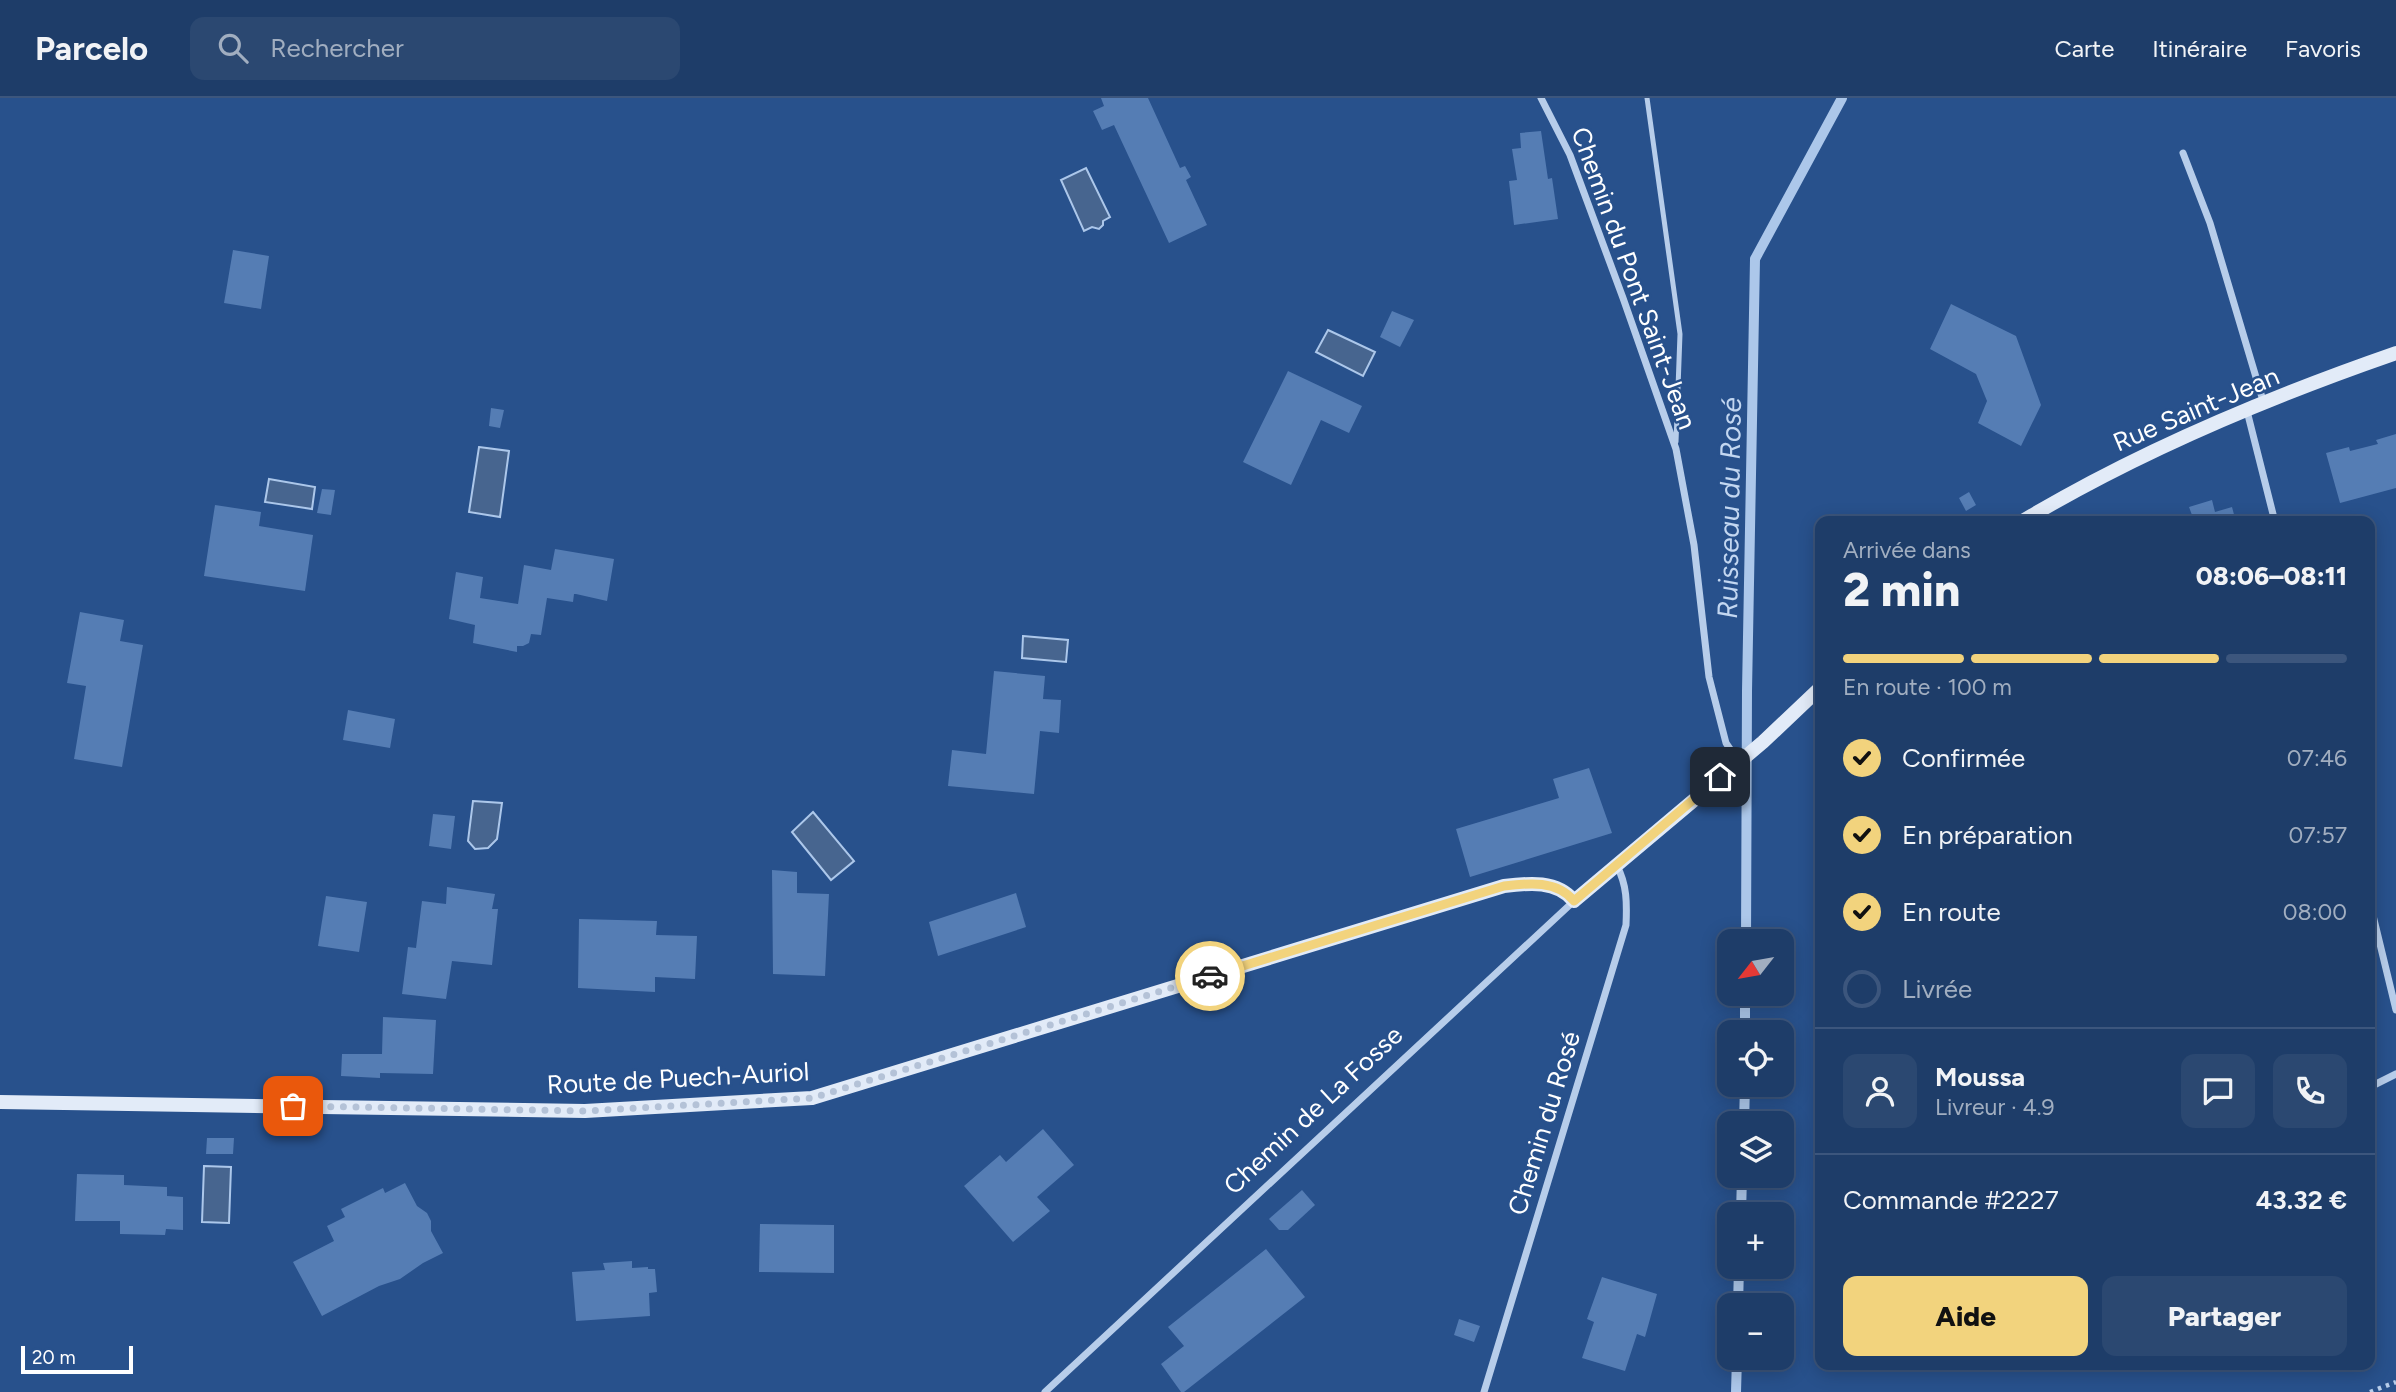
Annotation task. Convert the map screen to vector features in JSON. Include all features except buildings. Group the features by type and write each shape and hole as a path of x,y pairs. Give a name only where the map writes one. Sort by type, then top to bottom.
{"street":[{"name":"Chemin du Pont Saint-Jean","path":"1541,98 1570,155 1675,449 1693,545 1709,677 1726,743 1740,762"},
{"path":"2183,153 2210,223 2264,404"},
{"name":"Rue Saint-Jean","path":"2031,516 2068,494 2164,446 2264,404 2396,354"},
{"path":"2247,411 2273,516"},
{"path":"1617,865 1763,742 1815,693"},
{"name":"Chemin de La Fosse","path":"1045,1392 1574,901 1617,865"},
{"name":"Chemin du Rosé","path":"1484,1392 1626,925 1624,879 1617,865"},
{"name":"Route de Puech-Auriol","path":"0,1102 585,1111 812,1098 1504,886 1545,884 1565,890 1574,901"},
{"path":"2375,924 2396,1010"},
{"path":"2375,1084 2396,1074"}],"lane":[{"path":"1647,98 1680,334 1675,449"}],"path":[{"path":"2370,1392 2396,1382"}],"water":[{"path":"1086,168 1110,217 1103,221 1099,229 1092,227 1084,231 1061,180"},
{"path":"1328,330 1375,352 1363,376 1316,352"},
{"path":"479,447 509,451 500,517 469,512"},
{"path":"269,479 315,487 312,509 265,502"},
{"path":"1023,636 1068,640 1066,662 1022,658"},
{"path":"473,801 502,803 497,839 488,848 475,849 468,841"},
{"path":"813,812 854,861 831,880 792,832"},
{"path":"204,1166 231,1167 229,1223 202,1222"}],"waterway":[{"name":"Ruisseau du Rosé","path":"1746,929 1747,691 1755,259 1842,98"},
{"name":"Ruisseau du Rosé","path":"1745,1006 1745,1020"},
{"name":"Ruisseau du Rosé","path":"1744,1111 1745,1097"},
{"name":"Ruisseau du Rosé","path":"1741,1202 1742,1188"},
{"name":"Ruisseau du Rosé","path":"1738,1293 1739,1279"},
{"name":"Ruisseau du Rosé","path":"1736,1392 1737,1370"}],"way so far":[{"path":"293,1106 585,1111 812,1098 1210,976"}],"route":[{"path":"1210,976 1504,886 1545,884 1565,890 1574,901 1720,777"}]}
